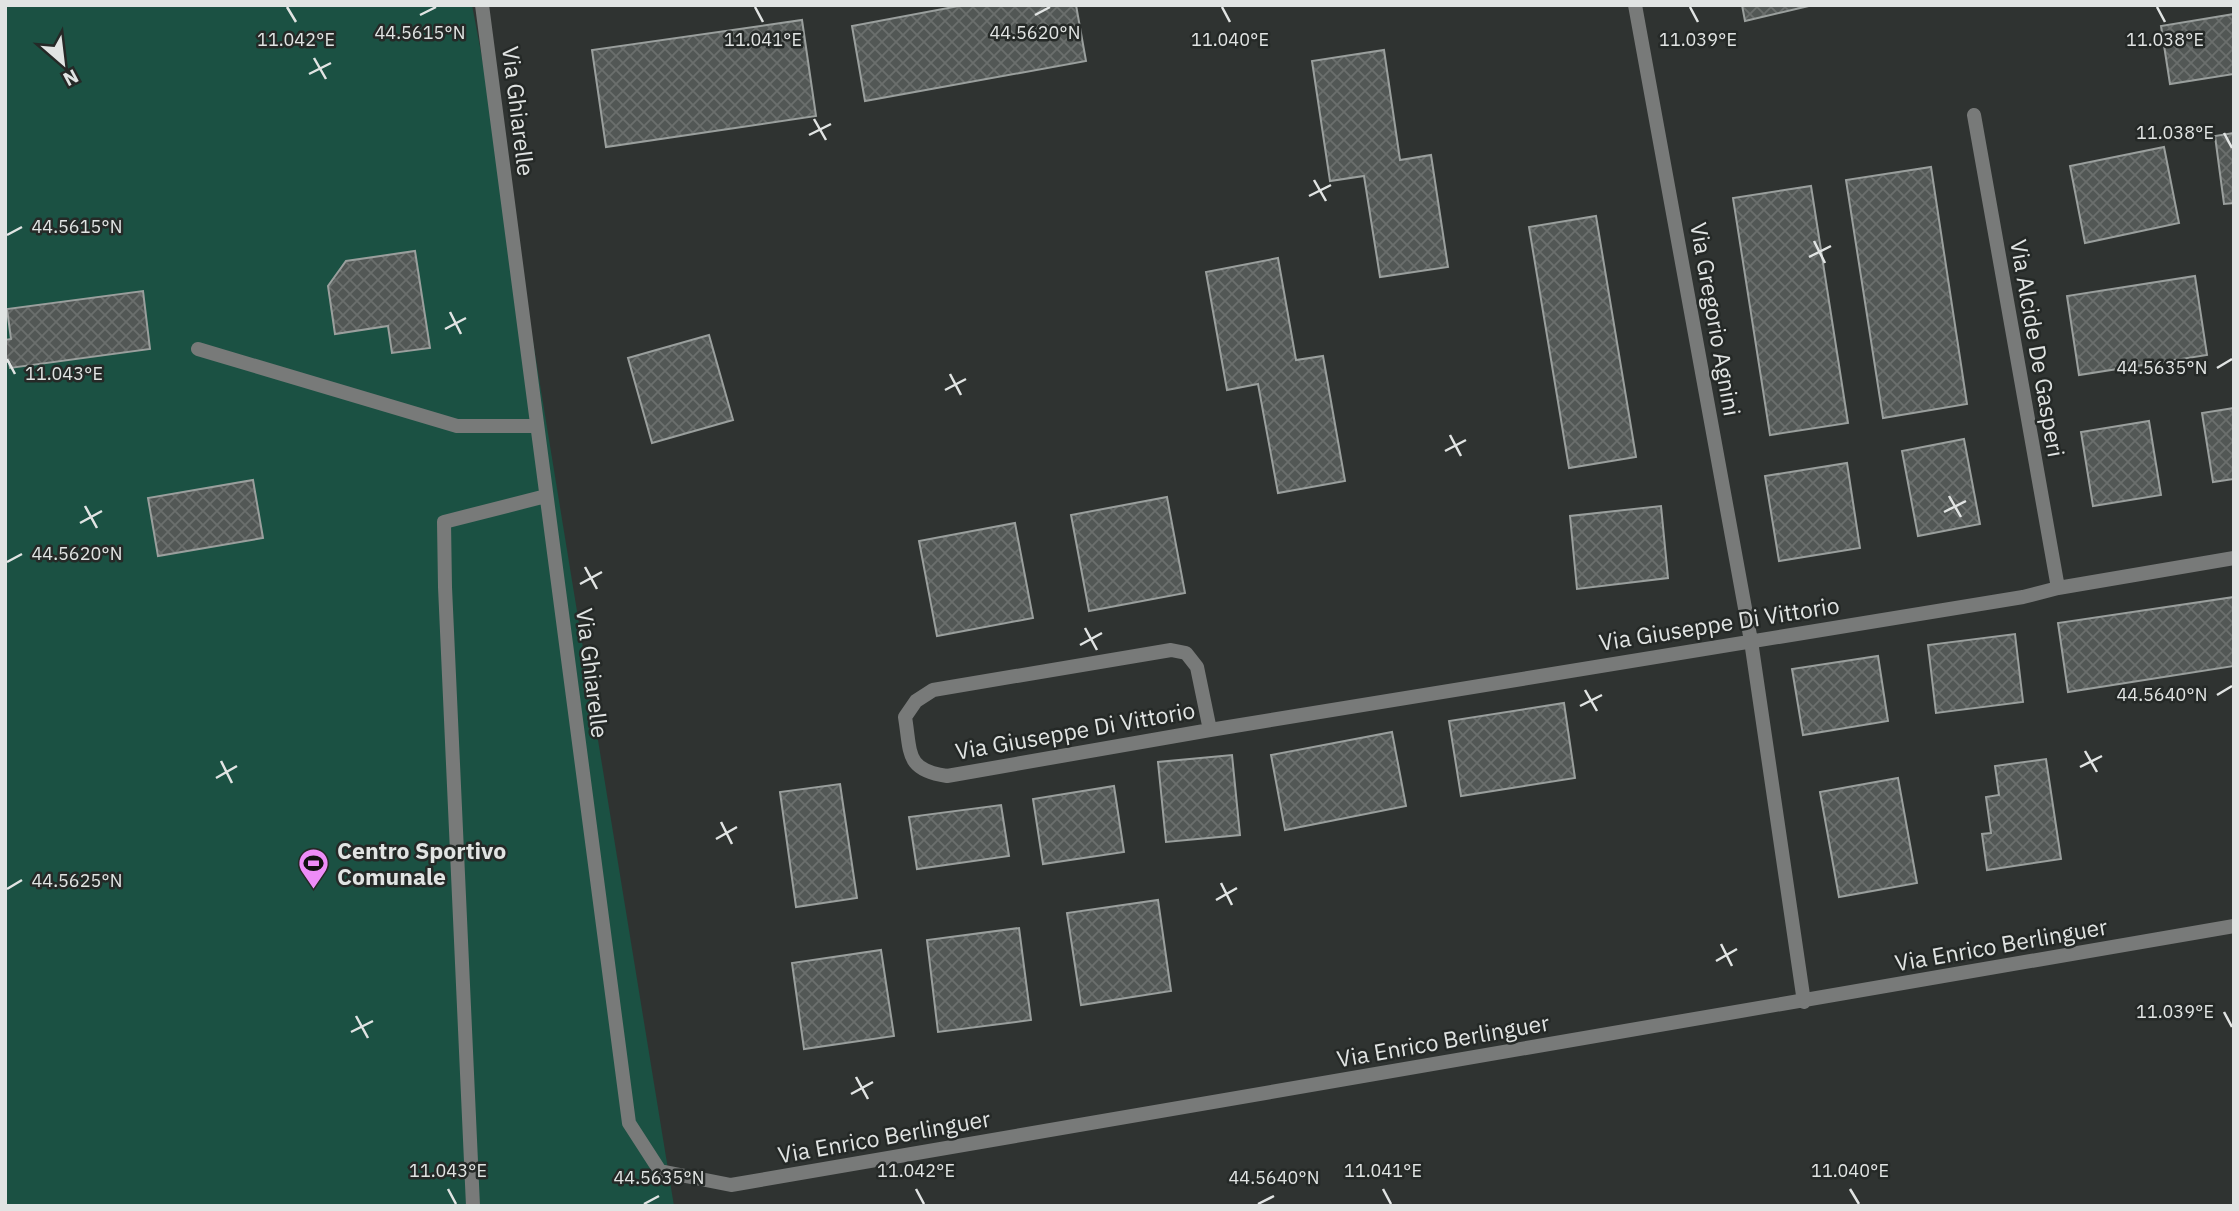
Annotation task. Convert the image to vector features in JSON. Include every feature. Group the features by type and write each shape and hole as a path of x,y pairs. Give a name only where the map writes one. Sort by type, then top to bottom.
{"street":[{"name":"Via Ghiarelle","path":"482,5 629,1123 660,1171"},
{"name":"Via Gregorio Agnini","path":"1635,5 1751,640 1804,1002"},
{"name":"Via Alcide De Gasperi","path":"1974,115 2057,588"},
{"path":"198,349 457,426 536,426"},
{"path":"473,1206 444,522 546,496"},
{"name":"Via Giuseppe Di Vittorio","path":"1210,730 1197,667 1186,653 1171,650 933,690 916,701 905,717 912,761 926,773 947,776 1751,640 2023,597 2057,588 2234,558"},
{"name":"Via Enrico Berlinguer","path":"660,1171 731,1185 2234,926"}],"green space":[{"name":"Centro Sportivo Comunale","path":"5,5 472,5 515,231 674,1206 5,1206"}],"building":[{"path":"964,5 1076,5 1086,61 865,101 852,26"},
{"path":"1742,5 1813,5 1745,21"},
{"path":"2234,14 2234,74 2170,84 2161,26"},
{"path":"802,20 816,116 606,147 592,50"},
{"path":"1384,50 1400,160 1431,155 1448,267 1380,277 1364,176 1330,181 1312,61"},
{"path":"2234,133 2234,203 2224,204 2215,136"},
{"path":"2164,147 2179,223 2085,243 2070,166"},
{"path":"1931,167 1967,404 1883,418 1846,180"},
{"path":"1811,186 1848,423 1770,435 1733,198"},
{"path":"1596,216 1636,457 1569,468 1529,227"},
{"path":"415,251 430,348 392,353 388,326 335,334 328,286 346,261"},
{"path":"1278,258 1296,360 1323,356 1345,481 1278,493 1258,384 1227,390 1206,272"},
{"path":"2195,276 2207,355 2079,375 2067,296"},
{"path":"143,291 150,349 10,368 9,362 5,362 5,340 11,339 7,309"},
{"path":"709,335 733,420 652,443 628,358"},
{"path":"2234,408 2234,479 2213,482 2202,413"},
{"path":"2149,421 2161,495 2093,506 2081,432"},
{"path":"1964,439 1980,524 1918,536 1902,451"},
{"path":"1847,463 1860,548 1779,561 1765,476"},
{"path":"253,480 263,538 158,556 148,498"},
{"path":"1167,497 1185,593 1089,611 1071,515"},
{"path":"1661,506 1668,578 1577,589 1570,516"},
{"path":"1015,523 1033,618 937,636 919,541"},
{"path":"2234,597 2234,666 2068,692 2058,623"},
{"path":"2015,634 2023,702 1936,713 1928,645"},
{"path":"1878,656 1888,721 1803,735 1792,669"},
{"path":"1564,703 1575,778 1461,796 1449,721"},
{"path":"1392,732 1406,806 1285,830 1271,755"},
{"path":"1232,755 1240,835 1166,842 1158,762"},
{"path":"2046,759 2061,859 1987,870 1982,834 1991,833 1986,797 1999,795 1995,766"},
{"path":"1898,778 1917,883 1839,897 1820,792"},
{"path":"840,784 857,898 796,907 780,792"},
{"path":"1114,786 1124,852 1043,864 1033,799"},
{"path":"1001,805 1009,856 917,869 909,817"},
{"path":"1158,900 1171,991 1081,1005 1067,913"},
{"path":"1019,928 1031,1020 938,1032 927,940"},
{"path":"881,950 894,1036 804,1049 792,963"}],"place":[{"name":"Centro Sportivo Comunale","path":"314,890"}]}
